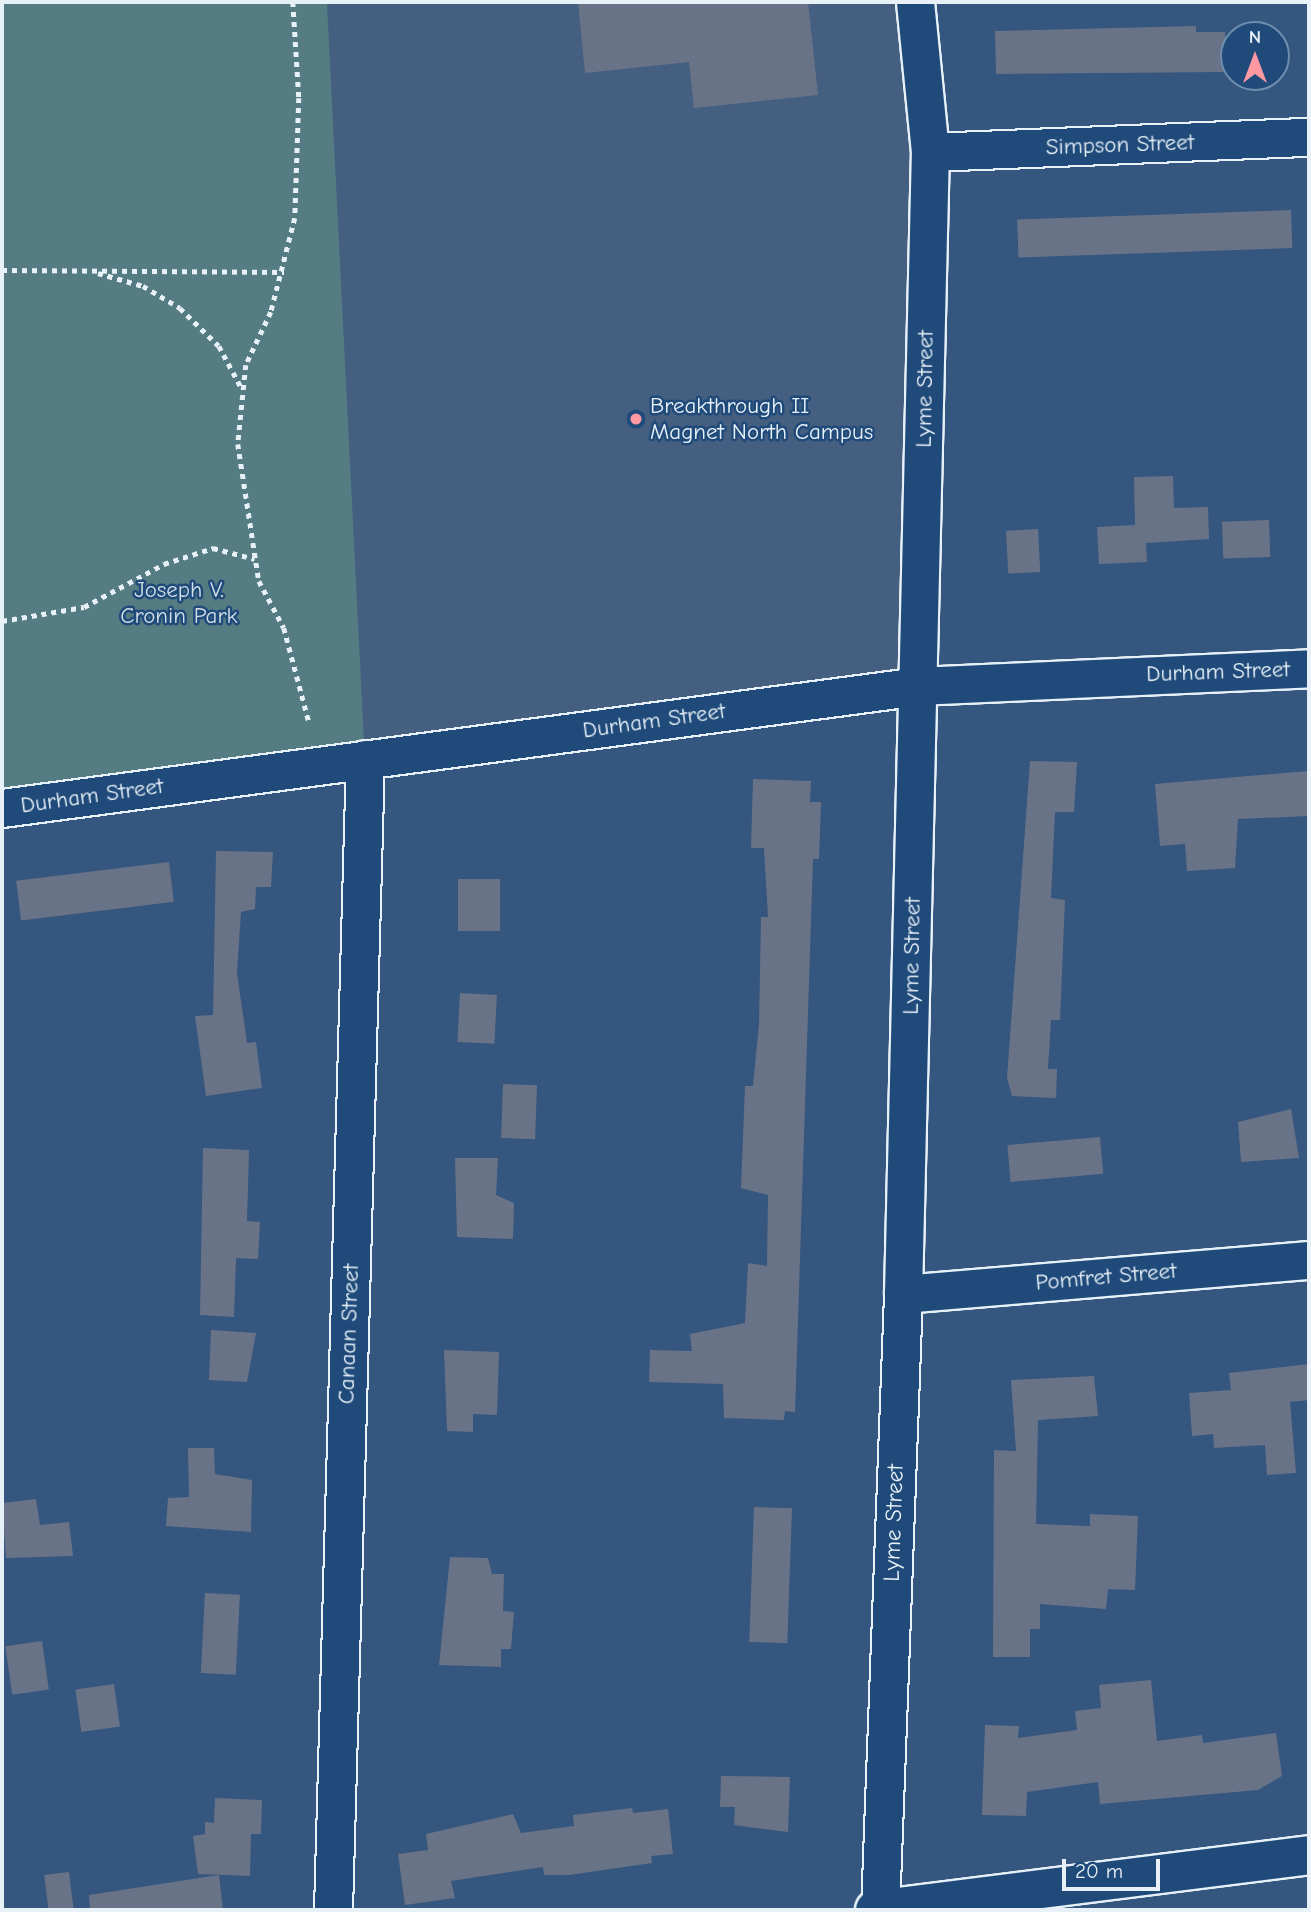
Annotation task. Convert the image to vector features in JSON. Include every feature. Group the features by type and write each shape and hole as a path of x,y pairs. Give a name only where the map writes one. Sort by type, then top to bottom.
{"main road":[{"path":"878,1910 1309,1855"}],"street":[{"name":"Lyme Street","path":"878,1910 903,1294 930,152 915,2"},
{"name":"Simpson Street","path":"930,152 1309,137"},
{"name":"Durham Street","path":"2,808 919,685 1309,668"},
{"name":"Canaan Street","path":"333,1910 365,759"},
{"name":"Pomfret Street","path":"903,1294 1309,1260"}],"path":[{"path":"293,2 299,154 284,272 241,388 240,483 262,591 284,628 309,722"},
{"path":"2,271 284,272"},
{"path":"79,271 128,280 174,304 219,346 241,388"},
{"path":"2,621 83,607 164,564 213,548 255,559"}],"shaded area":[{"name":"Breakthrough II Magnet North Campus","path":"327,2 915,2 919,686 365,759"}],"green space":[{"name":"Joseph V. Cronin Park","path":"2,2 327,2 365,759 2,808"}],"building":[{"path":"578,2 808,2 818,95 694,108 689,62 585,73"},
{"path":"1196,26 1196,32 1220,32 1220,72 996,74 995,31"},
{"path":"1291,210 1292,248 1018,258 1017,220"},
{"path":"1173,476 1174,508 1208,507 1209,539 1146,543 1147,562 1099,564 1097,527 1135,525 1134,477"},
{"path":"1269,520 1270,557 1223,559 1222,522"},
{"path":"1038,529 1040,572 1008,574 1006,531"},
{"path":"1030,761 1077,762 1074,812 1055,812 1051,898 1065,900 1060,1020 1051,1020 1048,1069 1057,1069 1056,1098 1012,1096 1007,1078"},
{"path":"1309,771 1309,816 1238,819 1235,868 1187,871 1185,844 1160,846 1155,784"},
{"path":"753,779 811,781 810,802 821,802 819,859 813,859 795,1412 785,1411 784,1420 724,1418 723,1384 649,1382 650,1350 692,1351 690,1334 745,1323 748,1263 767,1266 768,1195 741,1188 745,1086 753,1086 759,1024 761,917 768,917 764,848 751,848"},
{"path":"216,851 273,852 271,887 256,887 255,909 241,912 237,973 247,1043 256,1042 262,1088 206,1096 195,1016 213,1015"},
{"path":"169,862 174,902 21,920 16,881"},
{"path":"458,879 500,879 500,931 458,931"},
{"path":"460,993 497,995 494,1044 457,1042"},
{"path":"503,1084 537,1085 535,1139 501,1138"},
{"path":"1291,1109 1299,1158 1241,1162 1238,1122"},
{"path":"1100,1137 1103,1174 1011,1182 1007,1145"},
{"path":"203,1148 249,1150 247,1221 260,1222 258,1259 236,1258 234,1317 200,1315"},
{"path":"455,1158 498,1158 496,1195 514,1203 513,1239 457,1237"},
{"path":"211,1330 256,1333 247,1382 209,1380"},
{"path":"444,1350 499,1352 497,1415 473,1414 473,1432 447,1431"},
{"path":"1309,1364 1309,1400 1290,1402 1296,1473 1267,1475 1265,1445 1214,1448 1213,1434 1192,1436 1189,1393 1231,1390 1229,1373"},
{"path":"1094,1376 1098,1416 1038,1420 1036,1524 1090,1526 1090,1514 1138,1516 1135,1590 1108,1589 1106,1609 1040,1604 1040,1629 1030,1629 1030,1657 993,1657 994,1450 1016,1451 1011,1380"},
{"path":"188,1448 214,1448 215,1474 252,1480 251,1532 166,1526 168,1498 189,1497"},
{"path":"36,1499 40,1525 69,1522 73,1556 6,1558 2,1503"},
{"path":"754,1507 792,1508 787,1643 749,1642"},
{"path":"450,1557 488,1558 492,1574 504,1574 503,1611 514,1612 511,1649 501,1649 501,1667 439,1665"},
{"path":"205,1593 240,1595 236,1675 201,1673"},
{"path":"42,1641 49,1690 12,1695 5,1646"},
{"path":"1151,1680 1157,1741 1202,1735 1203,1743 1276,1733 1282,1776 1258,1790 1100,1804 1098,1782 1027,1792 1026,1816 982,1815 985,1725 1019,1726 1018,1738 1077,1730 1075,1711 1101,1708 1099,1685"},
{"path":"114,1684 120,1727 81,1732 75,1689"},
{"path":"721,1776 790,1777 788,1832 734,1825 735,1807 720,1807"},
{"path":"215,1798 262,1800 261,1834 251,1834 250,1876 198,1874 193,1836 205,1834 205,1822 214,1823"},
{"path":"632,1808 633,1813 668,1809 673,1854 651,1856 652,1863 569,1875 544,1875 543,1867 451,1881 455,1898 405,1905 398,1854 428,1850 426,1834 513,1814 521,1833 574,1826 573,1815"},
{"path":"69,1872 74,1910 48,1910 44,1875"},
{"path":"219,1875 223,1910 90,1910 89,1895"}],"place":[{"name":"Breakthrough II Magnet North Campus","path":"636,419"}]}
